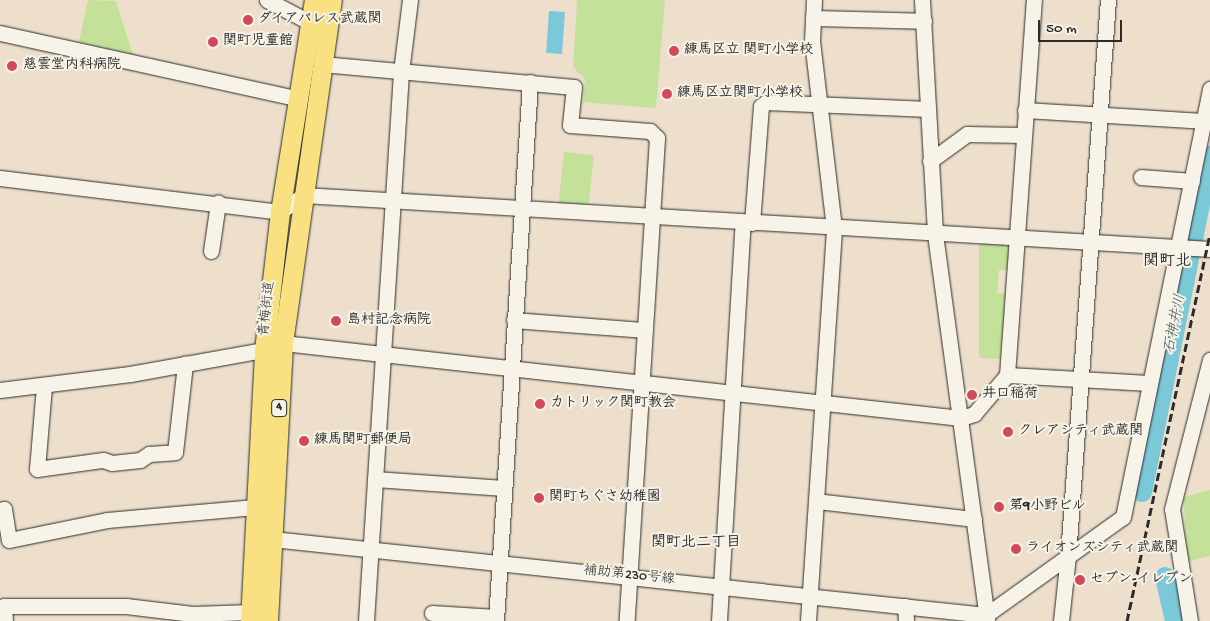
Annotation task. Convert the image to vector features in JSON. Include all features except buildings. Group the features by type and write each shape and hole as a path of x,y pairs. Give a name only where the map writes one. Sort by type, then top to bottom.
{"main road":[{"name":"青梅街道","path":"268,621 263,538 255,507 264,350 280,212 314,0"},
{"name":"青梅街道","path":"250,616 263,538 283,343 332,0"}],"street":[{"path":"267,0 311,23"},
{"path":"366,621 401,72 410,0"},
{"path":"808,621 834,228 812,18 814,0"},
{"path":"922,0 935,234 961,418 986,618"},
{"path":"283,343 383,356 822,404 961,418 974,414 1008,375 1024,110 1034,0"},
{"path":"1061,621 1068,556 1108,0"},
{"path":"812,18 924,21"},
{"path":"0,33 299,99"},
{"path":"322,64 574,87 570,125 650,132 657,138 627,621"},
{"path":"432,613 496,619 530,82"},
{"path":"986,618 1068,556 1120,520 1181,248 1210,89"},
{"path":"719,621 732,393 760,106 767,102 927,110"},
{"path":"1024,110 1203,121"},
{"path":"930,161 967,134 1023,135"},
{"path":"1141,176 1192,181"},
{"path":"0,178 280,212 303,195 1208,249"},
{"path":"211,252 218,203"},
{"path":"514,320 645,330"},
{"path":"0,390 44,386 264,350"},
{"path":"1190,621 1172,509 1210,360"},
{"path":"44,386 37,469 103,460 112,462 140,460 149,454 175,452 185,364"},
{"path":"1008,375 1150,383"},
{"path":"375,479 504,488"},
{"path":"816,501 974,519"},
{"path":"0,510 4,509 8,540 107,520 255,507"},
{"name":"補助第230号線","path":"263,538 810,595 986,618"},
{"path":"5,621 4,606 126,606 193,614 250,616"},
{"path":"905,606 906,621"}],"green space":[{"path":"88,0 116,1 133,55 79,42"},
{"path":"577,0 665,0 656,108 583,102 585,79 573,67"},
{"path":"564,152 594,155 588,207 559,204"},
{"path":"979,242 1007,243 1010,249 1008,270 999,270 997,293 1006,294 1001,359 979,358"},
{"path":"1210,490 1210,556 1186,562 1184,497"}],"water":[{"path":"549,11 565,12 562,54 546,53"}],"waterway":[{"name":"石神井川","path":"1142,492 1210,156"},
{"name":"石神井川","path":"1165,577 1175,621"}],"railway":[{"path":"1127,621 1210,234"}],"place":[{"name":"ダイアパレス武蔵関","path":"248,20"},
{"name":"関町児童館","path":"213,42"},
{"name":"練馬区立 関町小学校","path":"674,51"},
{"name":"慈雲堂内科病院","path":"12,66"},
{"name":"練馬区立関町小学校","path":"667,94"},
{"name":"島村記念病院","path":"336,321"},
{"name":"井口稲荷","path":"972,395"},
{"name":"カトリック関町教会","path":"540,404"},
{"name":"クレアシティ武蔵関","path":"1008,432"},
{"name":"練馬関町郵便局","path":"304,441"},
{"name":"関町ちぐさ幼稚園","path":"539,498"},
{"name":"第9小野ビル","path":"999,507"},
{"name":"ライオンズシティ武蔵関","path":"1016,549"},
{"name":"セブン-イレブン","path":"1080,580"}],"district":[{"name":"関町北","path":"1167,263"},
{"name":"関町北二丁目","path":"696,544"}]}
